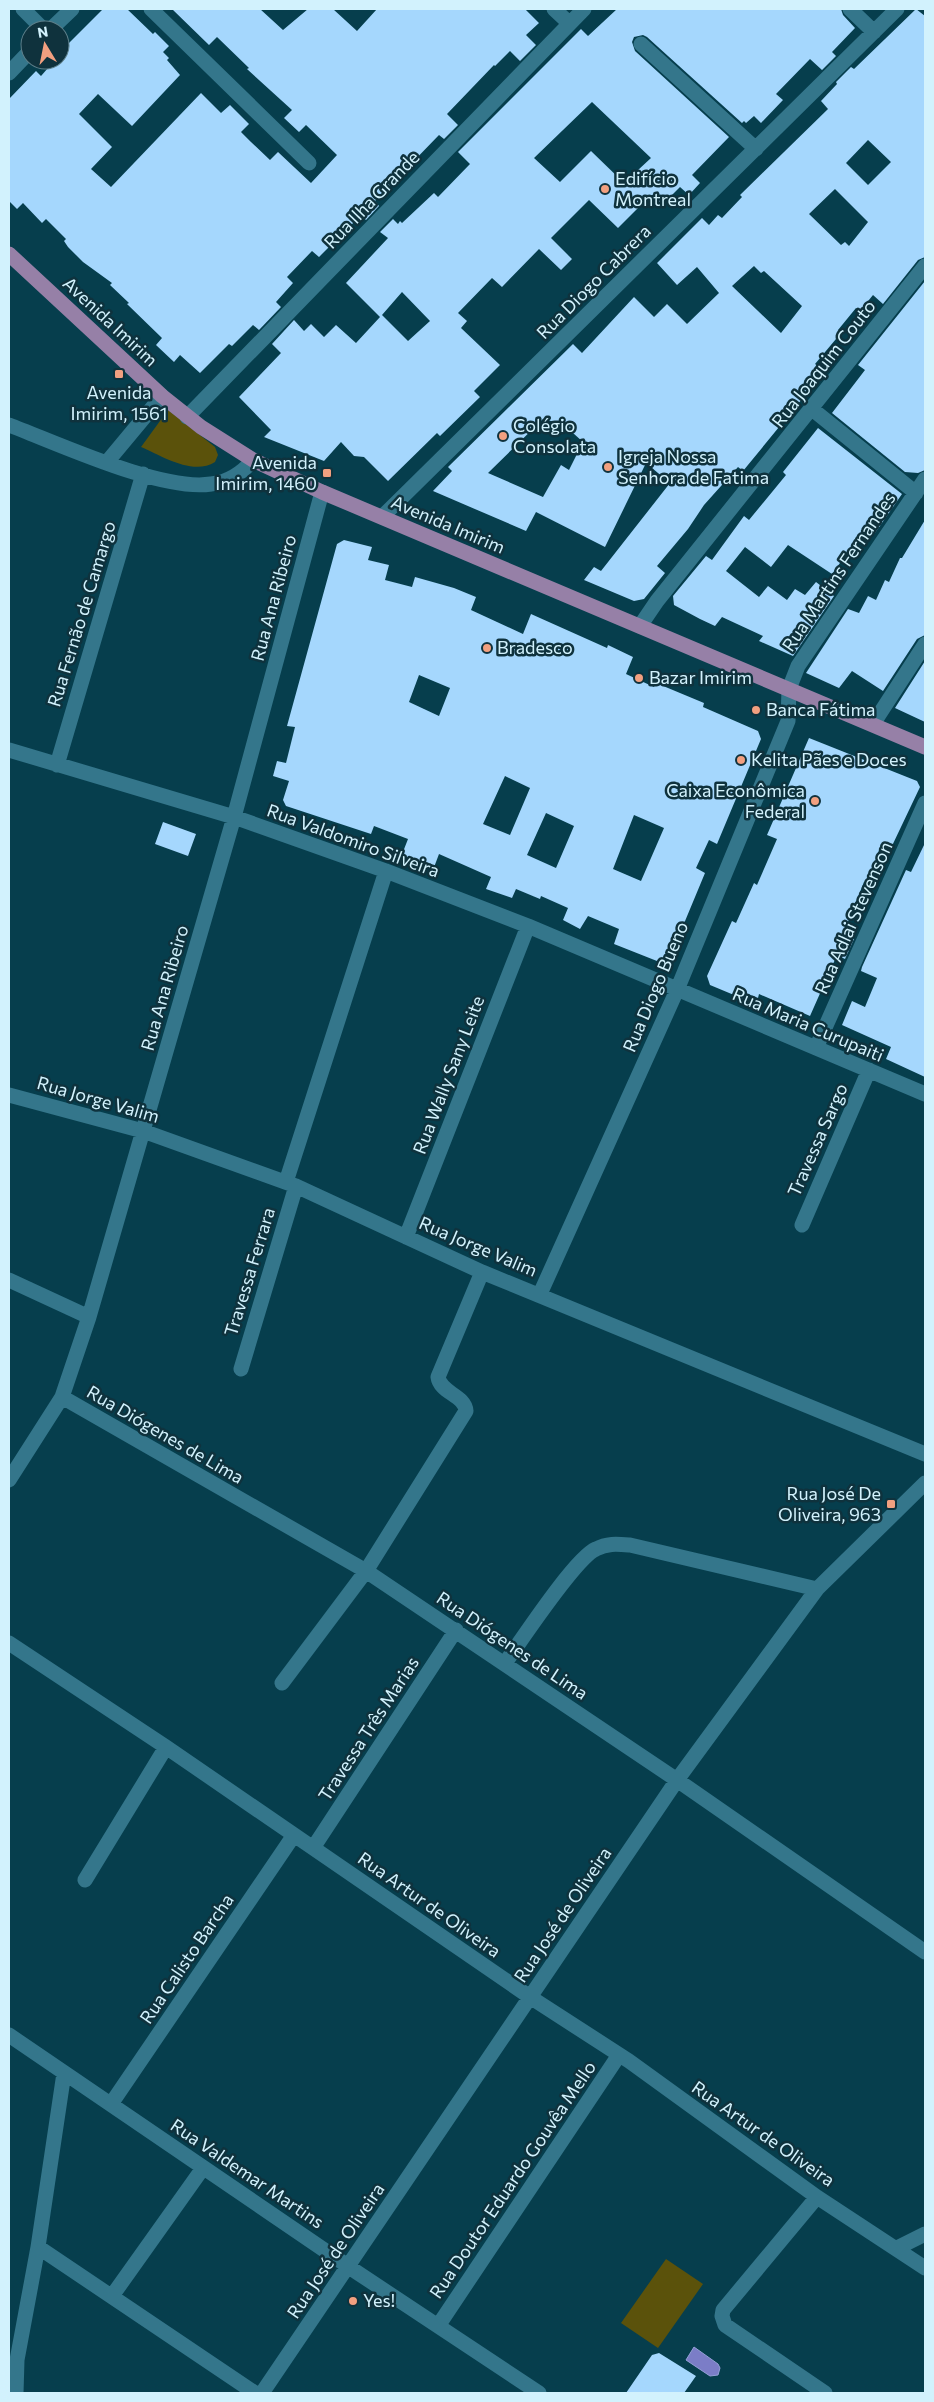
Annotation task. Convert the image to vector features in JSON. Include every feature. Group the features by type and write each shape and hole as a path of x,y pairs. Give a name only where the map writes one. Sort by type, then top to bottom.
{"main road":[{"name":"Avenida Imirim","path":"9,254 162,396 187,417 253,460 322,492 925,747"}],"street":[{"path":"23,9 34,20"},
{"path":"60,20 72,9"},
{"path":"151,9 309,162"},
{"path":"554,9 569,23"},
{"name":"Rua Ilha Grande","path":"187,417 584,9"},
{"path":"850,9 874,32"},
{"name":"Rua Diogo Cabrera","path":"382,517 897,9"},
{"path":"641,44 756,149"},
{"path":"9,73 20,61"},
{"name":"Rua Joaquim Couto","path":"640,626 657,601 925,266"},
{"path":"107,462 162,396"},
{"path":"812,409 916,492"},
{"path":"9,425 107,462 178,483 210,484 233,477 245,470 253,460"},
{"name":"Rua Fernão de Camargo","path":"57,765 143,474"},
{"name":"Rua Martins Fernandes","path":"789,689 798,666 925,479"},
{"name":"Rua Ana Ribeiro","path":"11,1471 62,1397 89,1317 234,817 322,492"},
{"path":"873,724 925,644"},
{"name":"Rua Diogo Bueno","path":"540,1294 677,990 788,721 789,689"},
{"name":"Rua Valdomiro Silveira","path":"9,750 234,817 386,871 528,926 677,990"},
{"name":"Rua Adlai Stevenson","path":"816,1048 925,803"},
{"name":"Travessa Ferrara","path":"241,1369 291,1184 386,871"},
{"name":"Rua Wally Sany Leite","path":"406,1237 528,926"},
{"name":"Rua Maria Curupaiti","path":"677,990 925,1094"},
{"name":"Travessa Sargo","path":"802,1225 869,1070"},
{"name":"Rua Jorge Valim","path":"9,1095 143,1131 291,1184 482,1272 540,1294 925,1454"},
{"path":"282,1683 366,1571 466,1411 464,1403 442,1386 438,1377 482,1272"},
{"path":"9,1280 89,1317"},
{"name":"Rua Diógenes de Lima","path":"62,1397 366,1571 922,1944"},
{"name":"Rua José de Oliveira","path":"262,2393 677,1780 817,1589 925,1483"},
{"path":"505,1663 578,1564 594,1549 610,1544 630,1546 817,1589"},
{"name":"Travessa Três Marias","path":"313,1848 456,1630"},
{"name":"Rua Artur de Oliveira","path":"9,1643 166,1747 530,1997 619,2055 817,2196 925,2268"},
{"path":"85,1880 166,1747"},
{"name":"Rua Calisto Barcha","path":"112,2104 294,1836"},
{"name":"Rua Valdemar Martins","path":"9,2035 348,2266 539,2393"},
{"name":"Rua Doutor Eduardo Gouvêa Mello","path":"438,2326 619,2055"},
{"path":"16,2393 13,2357 38,2248 64,2073"},
{"path":"112,2296 203,2168"},
{"path":"817,2196 723,2310 722,2316 725,2326 825,2393"},
{"path":"897,2248 925,2234"},
{"path":"38,2248 255,2393"}],"shaded area":[{"path":"168,410 215,447 218,455 215,462 206,466 187,466 141,447"},
{"path":"666,2259 703,2284 658,2348 621,2323"}],"water":[{"path":"694,2347 718,2364 720,2368 718,2375 710,2376 686,2360"}],"building":[{"path":"103,9 127,9 153,34 155,32 169,46 163,52 169,58 167,60 180,75 132,126 98,94 79,114 112,147 91,169 111,187 201,93 221,113 230,105 249,124 241,132 251,142 270,160 278,152 311,183 337,155 306,125 299,132 284,118 292,110 247,69 249,68 217,37 209,45 172,9 260,9 283,30 308,9 333,9 357,31 377,9 525,9 539,23 526,35 536,45 520,61 510,51 494,65 447,114 458,125 444,139 439,135 375,201 379,206 366,220 362,216 319,257 312,251 287,277 293,283 276,302 281,307 259,330 253,325 232,346 229,344 200,373 180,355 174,362 156,345 162,338 127,304 129,303 110,285 112,283 83,262 68,247 64,241 66,239 46,219 42,223 23,203 17,209 9,201 9,99 36,71 41,76 46,70 70,70 70,42"},
{"path":"617,9 841,9 843,15 855,28 832,52 836,56 822,70 810,59 776,94 783,100 761,123 754,116 746,123 744,121 742,123 647,37 643,35 634,37 632,42 635,51 729,137 692,175 700,183 689,195 680,187 662,205 651,195 618,228 589,200 551,238 572,259 561,270 539,249 502,287 492,278 458,313 467,321 461,328 500,365 474,391 480,397 440,436 437,433 388,481 364,457 354,456 341,442 324,461 264,437 271,430 239,397 281,353 272,344 294,320 304,331 311,324 324,337 336,325 356,343 380,317 346,283 388,238 380,232 393,219 398,224 400,221 402,223 434,193 438,197 470,164 458,152 581,29 588,36","holes":["592,102 651,158 624,183 591,151 560,182 534,158","402,292 430,321 408,341 382,315"]},
{"path":"916,9 925,16 925,257 918,260 883,304 873,295 860,311 856,308 838,330 841,333 815,364 825,371 743,471 738,467 704,505 688,529 657,566 665,573 644,599 634,601 584,580 594,567 601,571 670,483 646,463 605,547 536,512 526,531 433,491 452,471 448,467 573,344 582,353 634,297 654,317 667,304 687,324 719,293 697,267 677,285 657,263 702,218 709,225 718,215 722,218 742,197 740,195 828,109 821,101 851,67 854,69","holes":["868,140 891,162 868,185 846,163","835,189 868,222 849,246 845,242 841,245 809,214","754,266 761,273 764,271 802,306 781,333 732,286","543,419 563,424 583,442 569,470 561,465 543,497 488,473"]},
{"path":"925,281 925,470 918,473 905,472 832,413 865,370 858,365"},
{"path":"818,428 902,494 875,533 866,527 832,574 788,545 771,567 745,547 726,571 759,597 768,586 787,600 795,589 805,595 816,582 834,596 793,656 759,641 763,636 722,617 715,626 700,619 674,605 673,596 706,556 712,560 744,516 749,520 786,475 783,472"},
{"path":"925,520 925,635 917,639 883,691 852,671 839,688 806,673 848,609 859,613 868,596 876,600 885,580 889,582 900,558 902,558"},
{"path":"344,540 372,547 368,560 389,565 385,580 412,587 415,577 454,588 476,597 471,610 523,634 531,614 607,648 608,645 633,657 626,674 654,687 656,683 704,703 703,707 758,731 761,739 717,844 709,840 696,868 705,873 668,962 662,963 614,944 619,929 588,916 580,929 563,920 568,908 541,896 540,899 516,889 512,898 486,889 491,877 439,854 433,870 401,857 408,839 374,826 371,834 286,806 283,800 289,781 273,776 277,761 286,763 295,727 287,726 337,544","holes":["419,675 450,688 439,716 409,702","505,776 530,788 510,835 483,824","546,813 574,826 556,868 527,855","634,815 664,828 641,881 613,869"]},
{"path":"925,661 925,722 895,708"},
{"path":"809,738 917,781 920,787 891,848 881,844 868,884 864,882 843,934 854,939 845,959 837,955 810,1016 759,994 758,998 748,994 746,1000 710,985 707,976 732,921 736,923 754,883 757,885 777,839 767,835"},
{"path":"163,822 196,834 188,856 155,844"},
{"path":"925,843 925,1077 886,1059 891,1047 842,1025 852,1001 865,1007 877,978 861,971 862,967 906,870 911,872"},
{"path":"659,2353 696,2376 684,2393 626,2393 652,2355"}],"place":[{"name":"Edifício Montreal","path":"605,189"},
{"name":"Avenida Imirim, 1561","path":"119,374"},
{"name":"Colégio Consolata","path":"503,436"},
{"name":"Igreja Nossa Senhora de Fatima","path":"608,467"},
{"name":"Avenida Imirim, 1460","path":"327,473"},
{"name":"Bradesco","path":"487,648"},
{"name":"Bazar Imirim","path":"639,678"},
{"name":"Banca Fátima","path":"756,710"},
{"name":"Kelita Pães e Doces","path":"741,760"},
{"name":"Caixa Econômica Federal","path":"815,801"},
{"name":"Rua José De Oliveira, 963","path":"891,1504"},
{"name":"Yes!","path":"353,2301"}]}
